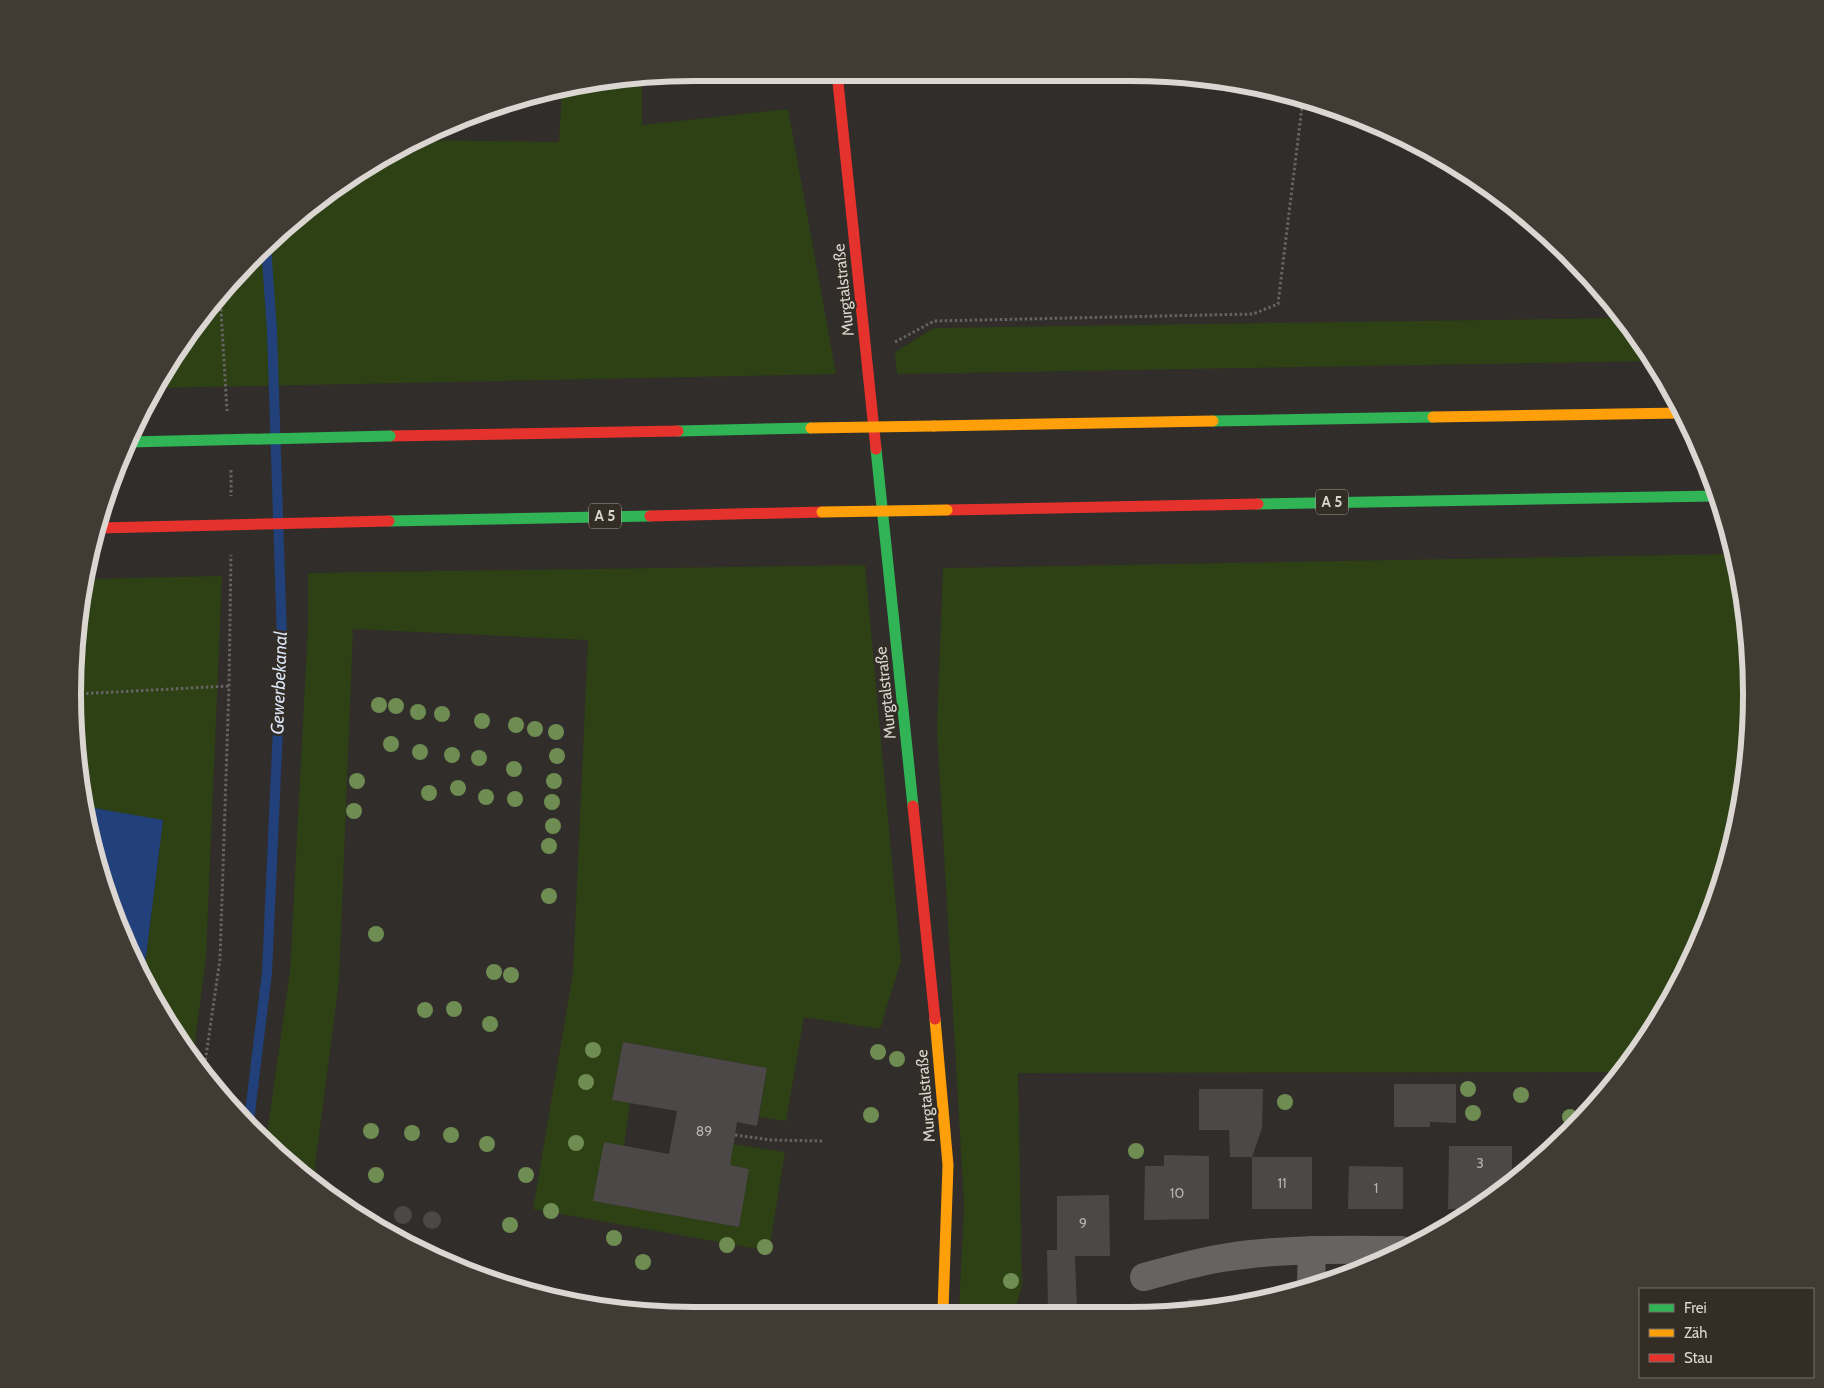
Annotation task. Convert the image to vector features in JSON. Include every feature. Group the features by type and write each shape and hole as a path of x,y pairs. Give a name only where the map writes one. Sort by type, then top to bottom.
{"main road":[{"name":"Murgtalstraße","path":"838,81 928,946 948,1165 943,1307"},
{"path":"136,442 811,428 1675,414"},
{"name":"A 5","path":"104,528 822,512 1710,496"}],"street":[{"path":"1311,1279 1312,1250"},
{"path":"1144,1277 1223,1258 1312,1250 1387,1250"}],"path":[{"path":"867,359 934,321 1253,314 1278,304 1303,106"},
{"path":"221,305 228,421"},
{"path":"230,460 231,499"},
{"path":"205,1063 220,959 229,686 231,548"},
{"path":"81,694 229,686"},
{"path":"735,1135 771,1140 823,1141"}],"green space":[{"path":"642,84 642,125 788,109 836,374 163,388 208,321 233,290 261,261 290,233 321,208 388,163 432,140 559,142 562,96 614,86"},
{"path":"1614,318 1644,361 897,374 895,352 934,328"},
{"path":"1726,554 1738,614 1741,654 1743,694 1738,774 1722,853 1710,891 1680,965 1661,1000 1612,1072 1018,1073 1022,1285 1016,1307 959,1307 964,1205 937,729 943,568"},
{"path":"865,565 901,961 880,1029 804,1017 786,1121 759,1117 767,1068 623,1042 612,1099 630,1102 624,1146 594,1201 738,1227 749,1169 730,1165 733,1144 785,1152 769,1251 533,1209 573,973 588,640 353,629 339,981 314,1174 267,1133 290,972 308,626 308,573"},
{"path":"222,576 206,957 194,1047 163,1000 145,966 163,820 92,808 86,774 81,694 86,614 92,579"}],"water":[{"path":"92,808 163,820 145,966 114,891 102,853"}],"building":[{"path":"623,1042 767,1068 757,1126 737,1122 730,1165 749,1169 739,1227 593,1201 604,1142 669,1154 677,1111 612,1100"},
{"path":"1394,1084 1456,1084 1456,1123 1430,1122 1430,1127 1394,1127"},
{"path":"1199,1089 1263,1089 1262,1128 1252,1157 1230,1157 1229,1130 1199,1130"},
{"path":"1449,1146 1512,1146 1512,1173 1461,1209 1448,1209"},
{"path":"1164,1155 1209,1156 1209,1219 1144,1220 1145,1166 1164,1166"},
{"path":"1252,1157 1312,1157 1312,1209 1252,1209"},
{"path":"1349,1166 1403,1167 1403,1209 1348,1209"},
{"path":"1109,1195 1110,1256 1075,1256 1077,1307 1048,1307 1047,1250 1057,1250 1057,1196"},
{"path":"403,1206 409,1209 412,1215 409,1221 403,1224 397,1221 394,1215 397,1209"},
{"path":"432,1211 438,1214 441,1220 438,1226 432,1229 426,1226 423,1220 426,1214"},
{"path":"1188,1299 1224,1300 1210,1302 1188,1304"}],"waterway":[{"name":"Gewerbekanal","path":"250,1115 267,972 282,639 272,331 267,255"}],"traffic: fast":[{"path":"1213,421 1433,417"},
{"path":"678,431 811,428"},
{"path":"136,442 390,436"},
{"path":"876,449 913,806"},
{"path":"1258,504 1710,496"},
{"path":"389,521 650,516"}],"traffic: slow":[{"path":"1433,417 1675,413"},
{"path":"934,426 1213,421"},
{"path":"811,428 934,426"},
{"path":"822,512 947,510"},
{"path":"935,1019 948,1165 943,1307"}],"traffic: jam":[{"path":"838,81 876,449"},
{"path":"390,436 678,431"},
{"path":"947,510 1258,504"},
{"path":"650,516 822,512"},
{"path":"104,528 389,521"},
{"path":"913,806 935,1019"}]}
